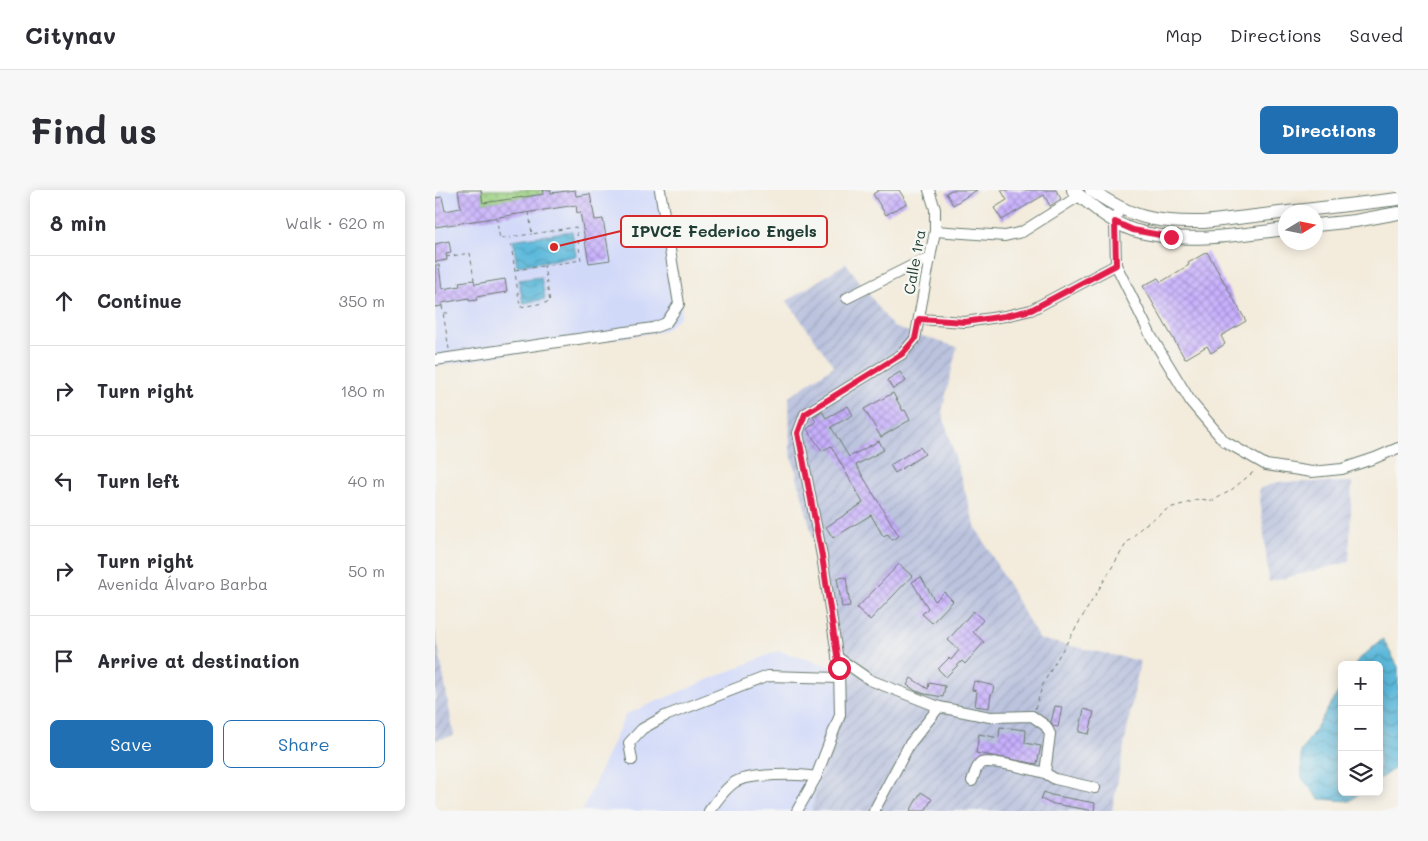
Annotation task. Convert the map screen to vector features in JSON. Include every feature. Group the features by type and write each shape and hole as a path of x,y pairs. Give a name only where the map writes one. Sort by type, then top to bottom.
{"main road":[{"path":"1091,190 1119,208 1147,218 1173,223 1204,222 1398,197"},
{"path":"1076,193 1115,222 1133,230 1179,237 1204,238 1278,230"},
{"path":"1323,224 1355,221 1398,213"}],"street":[{"path":"435,360 653,328 666,323 679,304 660,190"},
{"name":"Calle 1ra","path":"837,657 822,556 798,433 805,414 902,354 915,339 935,231 935,209 929,190"},
{"path":"1395,190 1398,197"},
{"path":"935,231 1005,236 1022,232 1076,193"},
{"path":"1119,208 1115,222 1116,265 1151,336 1191,402 1224,441 1263,464 1312,472 1342,469 1398,448"},
{"path":"847,298 919,262 930,259"},
{"path":"919,319 965,322 1031,310 1116,265"},
{"path":"435,352 453,356"},
{"path":"797,811 816,777 840,715 837,657"},
{"path":"837,657 870,680 939,707 990,716 1032,716 1046,726 1050,734 1045,773"},
{"path":"632,760 629,743 642,730 673,713 768,676 839,678"},
{"path":"874,811 909,745 939,707"},
{"path":"972,781 979,765 983,762 1010,765 1045,773 1055,779 1095,788"},
{"path":"709,811 728,787 737,781 790,774 805,774 816,777"}],"path":[{"path":"529,212 533,234"},
{"path":"496,218 500,239 576,227 581,260 515,270"},
{"path":"509,237 520,306 550,302 544,266"},
{"path":"447,257 470,253 474,280"},
{"path":"442,306 453,356"},
{"path":"443,313 449,313"},
{"path":"1032,716 1043,684 1126,544 1143,526 1169,508 1201,499 1212,501 1230,491 1263,464"}],"shaded area":[{"path":"435,190 665,190 682,304 681,316 666,329 657,332 435,366"},
{"path":"846,263 893,327 957,347 942,412 975,526 1039,639 1140,661 1112,811 811,811 848,671 790,450 789,397 834,366 787,301"},
{"path":"1278,482 1352,482 1349,562 1269,582 1259,489"},
{"path":"435,628 454,736 435,740"},
{"path":"778,651 848,671 811,811 582,811 626,714"}],"green space":[{"path":"481,190 543,190 545,199 538,195 483,203"}],"water":[{"path":"572,231 576,256 517,266 513,240"},
{"path":"541,277 545,299 523,303 519,280"},
{"path":"1383,639 1398,667 1398,766 1383,776 1383,661 1357,661"},
{"path":"1338,692 1338,796 1356,796 1350,801 1319,799 1302,778 1301,752"}],"building":[{"path":"458,190 481,190 483,203 544,194 543,190 551,190 551,193 575,190 576,196 590,194 595,220 603,219 610,260 589,263 580,212 577,213 576,205 435,227 435,198 442,197 445,211 461,208"},
{"path":"879,190 899,190 907,203 886,215 873,194"},
{"path":"951,190 977,190 953,205 946,193"},
{"path":"1001,190 1056,190 1061,199 1050,206 1044,195 1002,220 994,208 1007,200"},
{"path":"449,241 451,253 446,254 447,260 435,262 435,244"},
{"path":"1207,252 1246,321 1221,336 1225,344 1211,353 1207,346 1185,359 1143,286 1158,278 1161,282"},
{"path":"435,265 439,265 442,289 460,286 459,282 474,280 475,284 505,279 507,292 476,297 477,300 469,301 469,298 442,303 442,306 435,307"},
{"path":"900,372 906,381 893,389 887,380"},
{"path":"893,393 910,420 881,437 864,409"},
{"path":"848,406 853,415 831,427 849,457 879,441 884,450 856,465 899,536 892,540 888,534 883,536 871,515 833,538 826,527 863,503 831,446 822,451 807,429 816,422 813,417 822,411 826,418"},
{"path":"920,447 925,454 895,473 890,465"},
{"path":"899,564 912,576 870,620 857,608"},
{"path":"846,577 850,606 842,607 837,578"},
{"path":"921,577 935,601 944,592 953,601 932,623 922,614 928,608 912,582"},
{"path":"973,611 983,620 973,632 984,642 965,664 962,661 946,677 938,669 949,658 951,660 959,650 948,640"},
{"path":"911,678 928,689 929,683 945,686 943,697 916,691 907,685"},
{"path":"974,681 994,686 989,708 975,706 977,691 972,690"},
{"path":"1055,706 1062,707 1058,727 1053,726 1051,722"},
{"path":"1084,709 1094,712 1089,734 1079,732"},
{"path":"1000,727 1026,730 1025,743 1041,746 1037,764 976,753 979,734 999,738"},
{"path":"921,792 932,799 925,811 910,811"},
{"path":"1044,792 1095,803 1094,811 1049,803 1041,799"}],"place":[{"name":"IPVCE Federico Engels","path":"554,247"}],"route":[{"path":"839,668 822,556 798,433 805,414 902,354 915,339 919,319 940,322 965,322 1031,310 1116,265 1115,222 1133,230 1171,237"}]}
